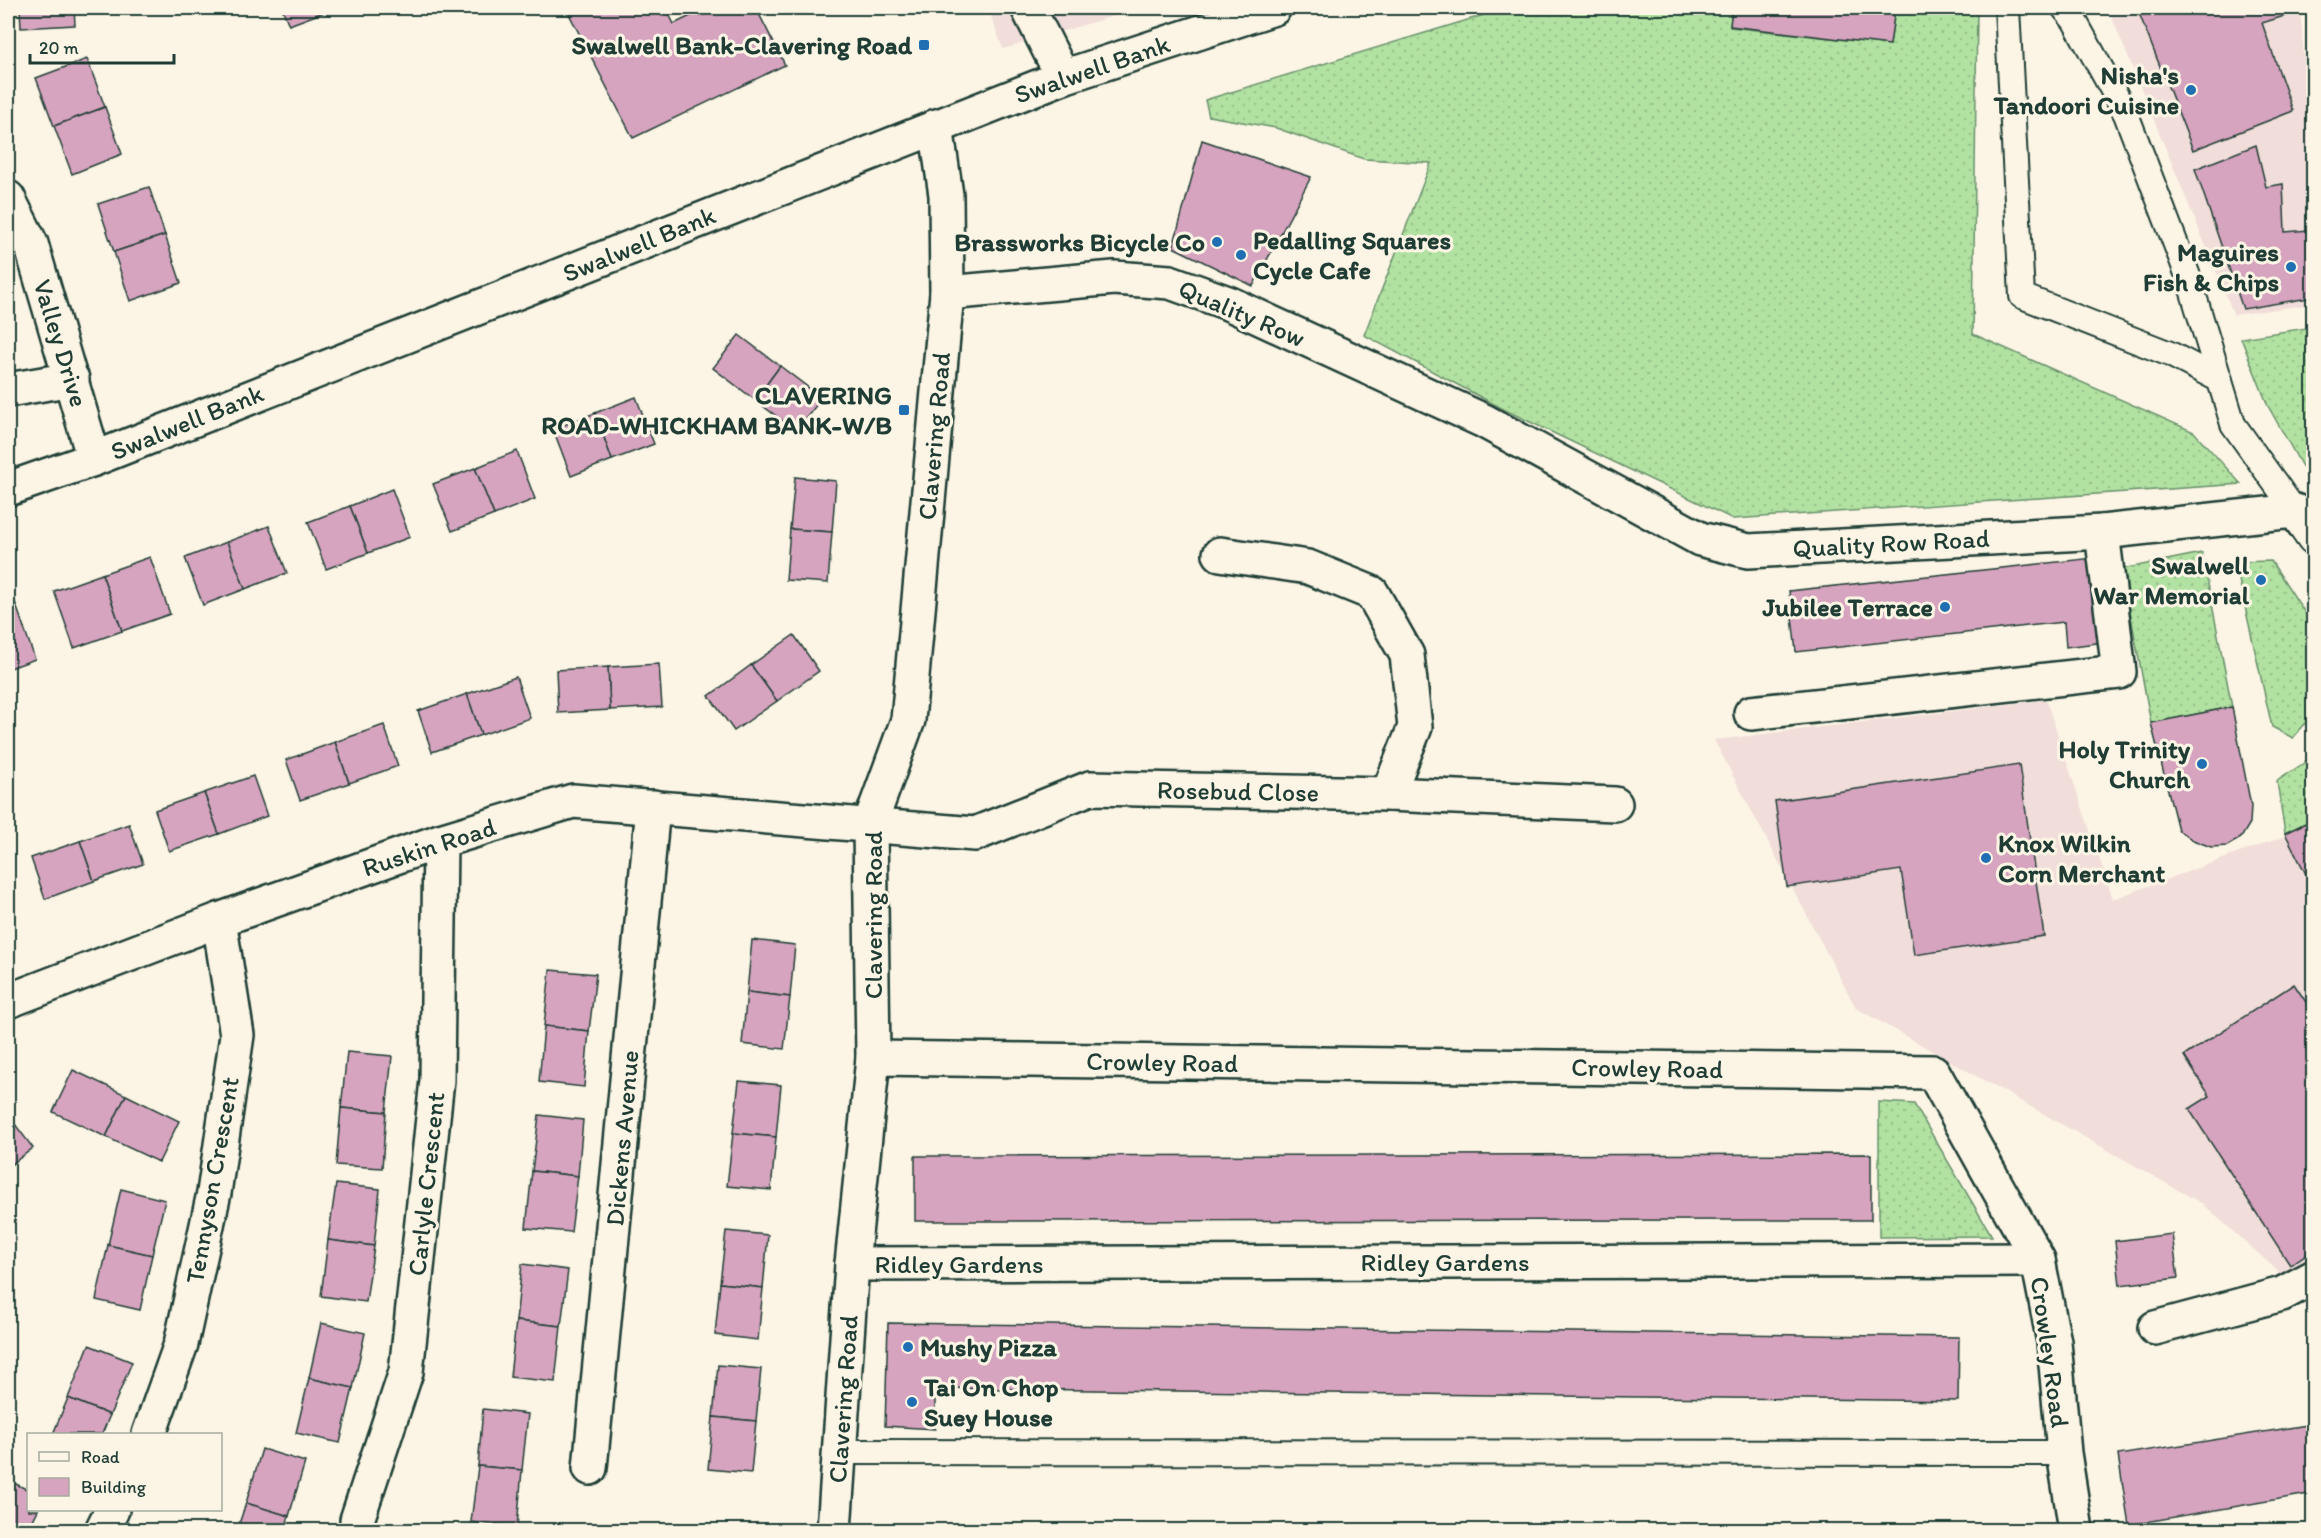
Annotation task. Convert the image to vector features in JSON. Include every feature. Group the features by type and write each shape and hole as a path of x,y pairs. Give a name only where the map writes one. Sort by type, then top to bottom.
{"street":[{"path":"1028,8 1063,77"},
{"name":"Swalwell Bank","path":"8,489 94,459 1063,77 1274,8"},
{"name":"Clavering Road","path":"834,1530 852,1264 873,1058 870,824 908,720 947,293 946,195 936,126"},
{"name":"Valley Drive","path":"8,198 31,244 94,459"},
{"name":"Quality Row","path":"947,293 1114,278 1170,282 1228,303 1484,421"},
{"path":"8,390 72,379"},
{"name":"Quality Row Road","path":"1484,421 1700,539 1749,551 2102,532 2295,511"},
{"path":"2295,511 2313,538"},
{"path":"1751,713 2119,672 2102,532"},
{"path":"1220,554 1308,567 1372,593 1407,655 1414,727 1388,794"},
{"name":"Rosebud Close","path":"870,824 975,834 1090,788 1388,794 1615,804"},
{"name":"Ruskin Road","path":"8,1001 219,920 440,841 573,801 870,824"},
{"name":"Dickens Avenue","path":"590,1468 653,807"},
{"name":"Carlyle Crescent","path":"357,1520 406,1372 437,1080 440,841"},
{"name":"Tennyson Crescent","path":"149,1433 181,1344 209,1216 237,1035 219,920"},
{"name":"Crowley Road","path":"873,1058 1933,1072 2038,1260 2054,1342 2064,1453 2076,1530"},
{"name":"Ridley Gardens","path":"852,1264 2038,1260"},
{"path":"2155,1328 2282,1294 2313,1277"},
{"path":"102,1530 111,1511"}],"lane":[{"path":"2007,8 2022,296 2170,354 2220,380"},
{"path":"2064,8 2074,20 2126,114 2188,276 2233,424 2295,511"},
{"path":"839,1452 2064,1453"}],"shaded area":[{"path":"988,8 1140,8 1003,49"},
{"path":"2108,8 2300,8 2313,169 2313,304 2234,315"},
{"path":"2046,700 2113,899 2313,826 2313,1302 2201,1203 1856,1008 1714,740"}],"green space":[{"path":"1507,8 1732,8 1730,27 1890,45 1895,8 1977,8 1973,334 2194,432 2241,484 1733,519 1503,409 1364,335 1431,163 1364,159 1276,128 1209,116 1205,100"},
{"path":"2313,327 2314,477 2308,477 2268,406 2241,338"},
{"path":"2202,553 2232,707 2151,723 2122,569"},
{"path":"2271,561 2313,625 2313,714 2293,738 2272,727 2235,562"},
{"path":"2313,753 2313,819 2285,833 2277,781 2304,763"},
{"path":"1879,1102 1914,1104 1992,1236 1879,1237"}],"building":[{"path":"20,8 74,8 75,25 21,28"},
{"path":"282,8 335,8 289,25"},
{"path":"566,8 666,8 674,24 707,8 756,8 785,65 633,138"},
{"path":"1732,8 1895,8 1890,45 1730,26"},
{"path":"2137,8 2293,8 2294,13 2262,23 2293,111 2193,150"},
{"path":"87,59 105,107 54,126 36,78"},
{"path":"105,107 122,154 72,174 54,126"},
{"path":"1202,140 1311,177 1253,286 1173,247"},
{"path":"2256,145 2266,187 2283,184 2285,232 2309,230 2314,297 2243,309 2195,169"},
{"path":"149,187 165,235 114,252 98,204"},
{"path":"165,235 181,283 130,301 114,252"},
{"path":"739,335 780,366 755,400 713,368"},
{"path":"780,366 822,398 796,431 755,400"},
{"path":"636,397 654,444 612,460 595,413"},
{"path":"595,413 612,460 571,476 553,429"},
{"path":"517,451 535,499 494,515 475,468"},
{"path":"475,468 494,515 452,531 433,484"},
{"path":"795,477 836,481 832,532 790,529"},
{"path":"392,489 410,537 368,553 350,506"},
{"path":"350,506 368,553 326,569 308,522"},
{"path":"269,526 287,573 245,589 227,542"},
{"path":"790,529 832,532 828,583 786,580"},
{"path":"227,542 245,589 203,605 185,558"},
{"path":"150,557 170,614 122,631 102,574"},
{"name":"Jubilee Terrace","path":"2094,558 2104,642 2066,647 2064,622 1796,652 1789,591"},
{"path":"102,574 122,631 74,648 54,591"},
{"path":"15,602 35,659 8,669 8,605"},
{"path":"794,635 819,671 777,701 751,665"},
{"path":"659,664 662,707 610,710 608,667"},
{"path":"751,665 777,701 734,731 709,696"},
{"path":"608,667 610,710 558,713 556,670"},
{"path":"516,677 530,718 481,735 467,694"},
{"path":"467,694 481,735 432,752 418,711"},
{"name":"Holy Trinity Church","path":"2232,707 2251,806 2250,823 2241,838 2227,846 2211,847 2193,840 2178,830 2151,723"},
{"path":"384,725 398,766 349,783 335,742"},
{"path":"335,742 349,783 300,800 286,760"},
{"path":"2019,765 2044,936 1914,955 1901,870 1787,887 1775,801"},
{"path":"253,776 267,816 219,834 204,793"},
{"path":"204,793 219,834 169,851 155,810"},
{"path":"2314,819 2314,873 2307,876 2285,833"},
{"path":"129,824 143,864 94,881 80,841"},
{"path":"80,841 94,881 45,899 31,858"},
{"path":"2314,873 2314,890 2307,876"},
{"path":"8,892 14,913 8,915"},
{"path":"752,940 795,945 790,997 747,992"},
{"path":"550,970 596,974 589,1031 544,1026"},
{"path":"2294,984 2314,1014 2314,1249 2290,1265 2189,1109 2210,1096 2184,1056"},
{"path":"747,992 790,997 784,1049 742,1044"},
{"path":"544,1026 589,1031 584,1087 539,1082"},
{"path":"347,1052 392,1056 386,1112 341,1108"},
{"path":"73,1070 126,1095 106,1137 53,1112"},
{"path":"739,1081 781,1085 776,1137 733,1133"},
{"path":"126,1095 179,1121 159,1162 106,1137"},
{"path":"341,1108 386,1112 382,1168 336,1165"},
{"path":"8,1115 33,1148 8,1167"},
{"path":"539,1115 583,1120 578,1176 532,1171"},
{"path":"733,1133 776,1137 771,1190 727,1186"},
{"path":"1871,1154 1871,1220 915,1221 915,1156"},
{"path":"532,1171 578,1176 571,1232 526,1228"},
{"path":"336,1184 380,1189 374,1246 328,1240"},
{"path":"121,1189 165,1200 152,1255 108,1245"},
{"path":"726,1231 768,1235 763,1288 720,1283"},
{"path":"2172,1234 2178,1278 2120,1285 2115,1241"},
{"path":"328,1240 374,1246 366,1302 321,1296"},
{"path":"108,1245 152,1255 140,1310 96,1300"},
{"path":"522,1264 568,1270 561,1326 516,1321"},
{"path":"720,1283 763,1288 758,1340 715,1335"},
{"path":"516,1321 561,1326 555,1382 510,1377"},
{"path":"321,1323 365,1333 353,1388 309,1378"},
{"path":"888,1323 1959,1337 1958,1401 935,1388 935,1429 885,1426"},
{"path":"89,1345 132,1362 110,1415 68,1398"},
{"path":"718,1365 761,1369 756,1421 713,1417"},
{"path":"309,1378 353,1388 340,1443 296,1433"},
{"path":"68,1398 110,1415 102,1433 53,1433"},
{"path":"483,1409 528,1414 522,1470 478,1466"},
{"path":"713,1417 756,1421 751,1473 708,1469"},
{"path":"2314,1424 2314,1493 2129,1525 2118,1455"},
{"path":"262,1449 305,1462 289,1516 246,1503"},
{"path":"478,1466 522,1470 517,1527 471,1522"},
{"path":"8,1480 27,1490 27,1511 38,1511 28,1530 8,1530"},
{"path":"246,1503 289,1516 285,1530 237,1530"}],"place":[{"name":"Swalwell Bank-Clavering Road","path":"924,45"},
{"name":"Nisha's Tandoori Cuisine","path":"2191,90"},
{"name":"Brassworks Bicycle Co","path":"1217,242"},
{"name":"Pedalling Squares Cycle Cafe","path":"1241,255"},
{"name":"Maguires Fish & Chips","path":"2291,267"},
{"name":"CLAVERING ROAD-WHICKHAM BANK-W/B","path":"904,410"},
{"name":"Swalwell War Memorial","path":"2261,580"},
{"name":"Jubilee Terrace","path":"1945,607"},
{"name":"Holy Trinity Church","path":"2202,764"},
{"name":"Knox Wilkin Corn Merchant","path":"1986,858"},
{"name":"Mushy Pizza","path":"908,1347"},
{"name":"Tai On Chop Suey House","path":"912,1402"}]}
